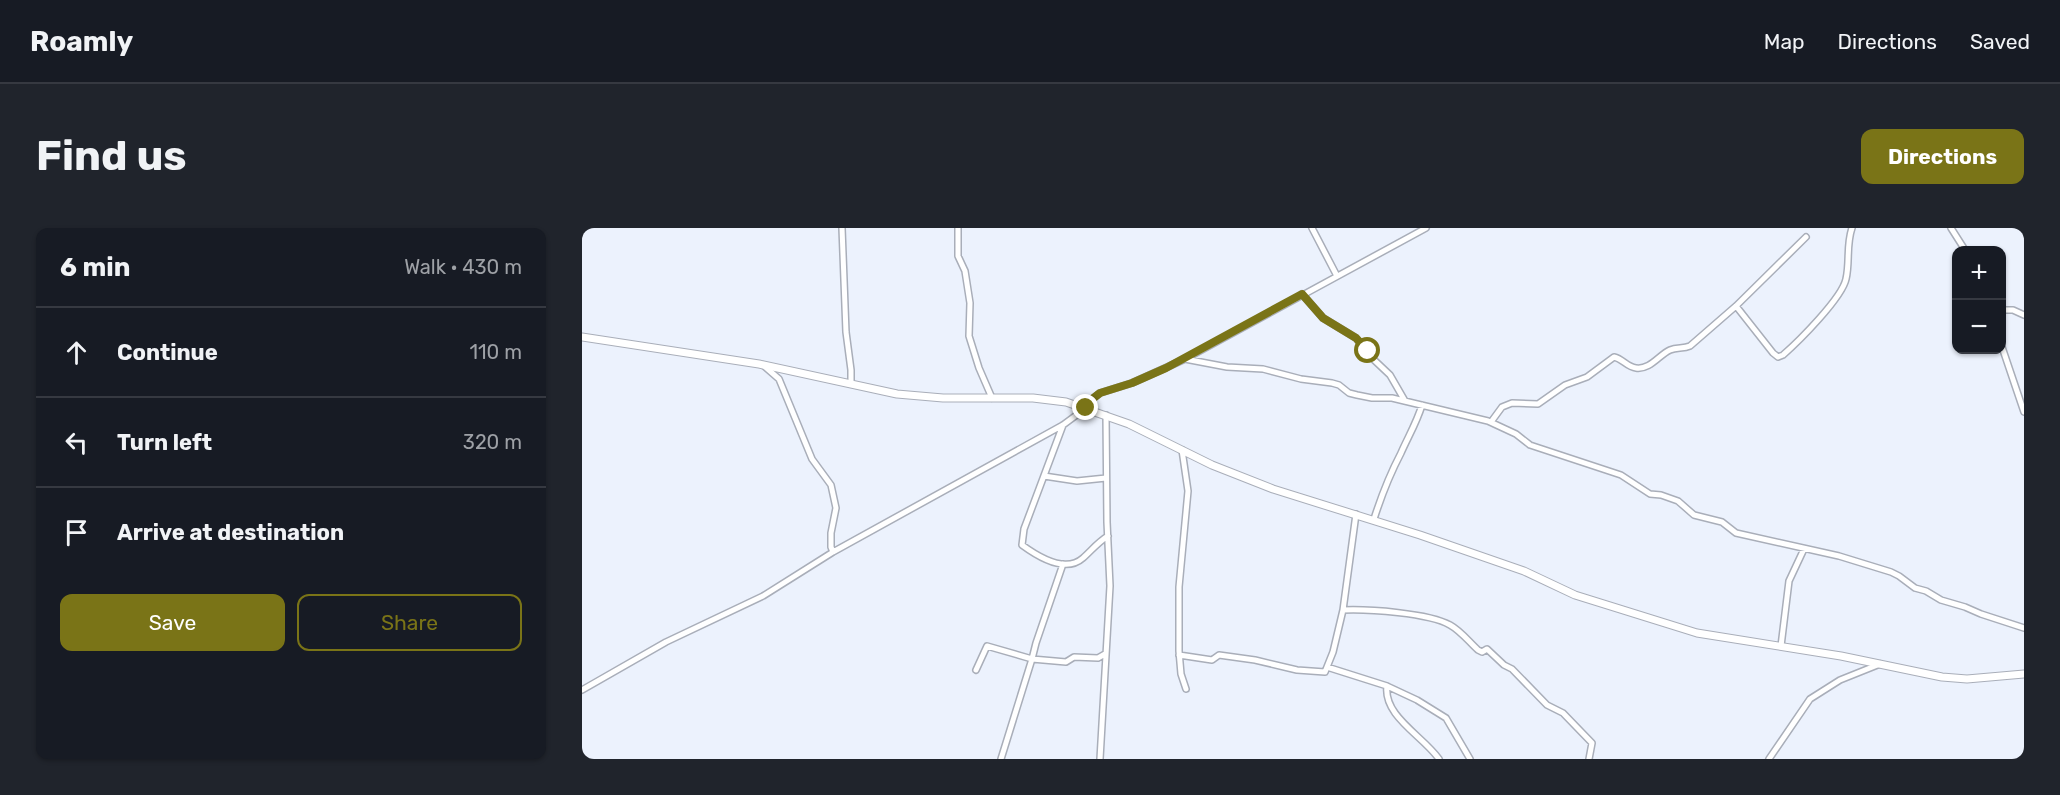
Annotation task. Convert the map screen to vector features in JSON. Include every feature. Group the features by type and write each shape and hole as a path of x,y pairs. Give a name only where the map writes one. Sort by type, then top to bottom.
{"street":[{"path":"842,228 846,332 851,384"},
{"path":"958,228 958,256 965,271 970,303 969,336 992,398"},
{"path":"1312,228 1337,276"},
{"path":"582,690 666,642 763,596 833,552 1063,425 1086,408 1091,400 1100,393 1132,383 1185,359 1426,228"},
{"path":"1736,306 1773,353 1778,357 1784,355 1842,290 1847,276 1848,240 1852,228"},
{"path":"1951,228 1962,246"},
{"path":"1491,422 1502,407 1512,403 1538,404 1565,385 1587,377 1614,357 1621,358 1635,368 1647,366 1671,349 1684,349 1697,342 1806,237"},
{"path":"1302,294 1323,318 1356,338 1390,375 1405,401"},
{"path":"2006,310 2013,310 2024,315"},
{"path":"582,337 762,364 851,384 926,397 1043,398 1066,402 1106,415 1218,468 1273,489 1374,519 1517,568 1570,593 1697,633 1781,646 1957,679 2022,675"},
{"path":"2003,354 2024,412"},
{"path":"1185,359 1227,368 1263,369 1301,379 1339,385 1349,393 1372,399 1392,398 1491,422 1516,434 1530,445 1621,475 1650,494 1678,501 1695,516 1722,522 1736,533 1839,556 1896,574 1915,588 1926,591 1941,600 2024,628"},
{"path":"762,364 779,379 812,459 831,485 836,508 830,540 833,552"},
{"path":"1374,519 1422,405"},
{"path":"1100,759 1110,586 1106,415"},
{"path":"1063,425 1024,529 1022,545 1046,560 1063,564 1080,560 1108,536"},
{"path":"1182,449 1188,491 1179,587 1179,655 1181,674 1186,689"},
{"path":"1044,476 1077,481 1106,478"},
{"path":"1179,655 1212,660 1219,655 1325,672 1343,610 1356,514"},
{"path":"1781,646 1789,581 1804,549"},
{"path":"1001,759 1063,564"},
{"path":"1343,610 1368,609 1394,612 1452,625 1481,652 1487,649 1504,665 1512,669 1547,705 1559,710 1571,720 1592,743 1589,759"},
{"path":"976,670 987,646 1032,659 1066,662 1074,657 1098,658 1105,654"},
{"path":"1769,759 1810,699 1840,680 1880,664"},
{"path":"1327,668 1387,686 1417,700 1446,718 1470,759"},
{"path":"1387,686 1387,700 1393,711 1439,759"}],"route":[{"path":"1086,408 1091,400 1100,393 1132,383 1185,359 1302,294 1323,318 1356,338 1368,351"}]}
